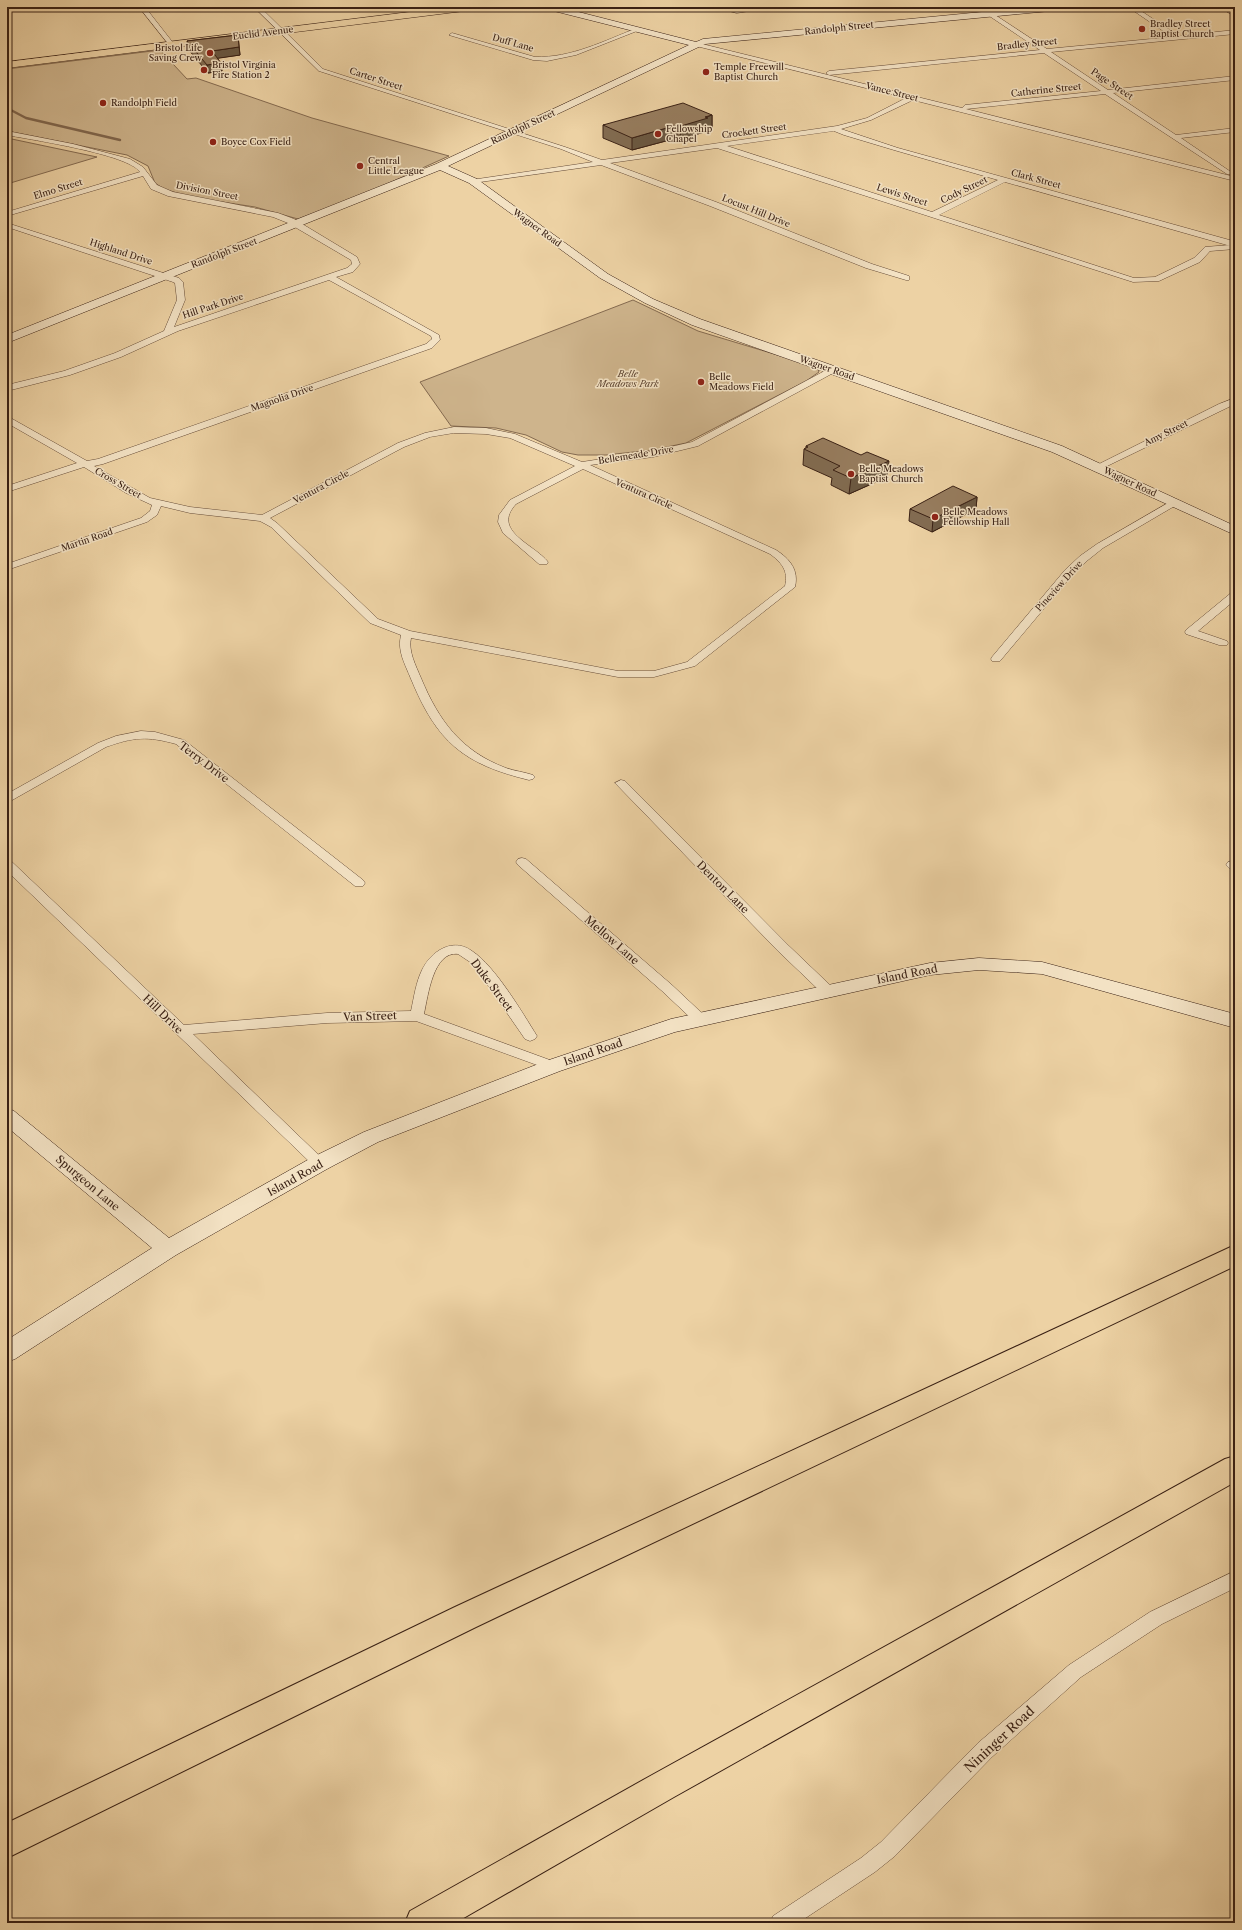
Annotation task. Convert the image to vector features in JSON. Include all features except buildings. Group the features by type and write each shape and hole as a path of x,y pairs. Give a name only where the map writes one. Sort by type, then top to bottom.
{"highway":[{"path":"7,1841 178,1755 430,1634 1235,1255"},
{"path":"422,1923 677,1778 1235,1468"}],"main road":[{"name":"Euclid Avenue","path":"7,65 442,7"},
{"name":"Euclid Avenue","path":"279,29 472,7"},
{"name":"Euclid Avenue","path":"7,61 171,43"}],"street":[{"path":"142,7 171,43"},
{"name":"Carter Street","path":"257,7 321,70 600,162"},
{"name":"Vance Street","path":"549,7 1235,178"},
{"path":"717,7 737,11 771,7"},
{"name":"Page Street","path":"979,7 1235,178"},
{"name":"Randolph Street","path":"7,339 440,166 703,42 1060,7"},
{"path":"1131,7 1178,38"},
{"path":"1222,7 1235,14"},
{"name":"Duff Lane","path":"452,35 535,59 547,60 564,56 638,29"},
{"name":"Bradley Street","path":"821,75 1235,32"},
{"name":"Catherine Street","path":"955,108 1235,78"},
{"name":"Crockett Street","path":"473,181 834,128 869,119 913,97"},
{"name":"Clark Street","path":"834,128 860,138 1235,245"},
{"path":"1175,137 1235,130"},
{"path":"7,133 117,156 135,164 145,173 150,183 154,187"},
{"name":"Lewis Street","path":"716,145 1132,280 1150,281 1188,265 1197,260 1208,249 1235,245"},
{"name":"Locust Hill Drive","path":"600,162 713,204 869,266 906,278"},
{"name":"Wagner Road","path":"440,166 473,181 581,261 648,301 696,322 1050,446 1175,502 1235,531"},
{"name":"Elmo Street","path":"7,214 145,173"},
{"name":"Cody Street","path":"932,215 1004,180"},
{"name":"Elmo Street","path":"115,182 141,184 154,187"},
{"name":"Division Street","path":"154,187 171,194 187,198 261,211 297,224"},
{"name":"Hill Park Drive","path":"7,388 67,373 118,355 168,332 350,270 356,264 356,261 297,224"},
{"name":"Highland Drive","path":"7,225 166,276 179,282 181,292 179,308 168,332"},
{"name":"Magnolia Drive","path":"7,489 74,466 100,462 380,364 429,346 436,340 434,335 418,325 330,277"},
{"name":"Bellemeade Drive","path":"543,562 506,530 503,524 503,516 506,509 513,502 582,466 594,462 672,450 695,444 832,370"},
{"name":"Amy Street","path":"1098,467 1235,401"},
{"name":"Cross Street","path":"7,419 129,491 156,502 190,510 264,518"},
{"name":"Ventura Circle","path":"472,430 499,433 558,454 582,466 773,552 786,562 791,569 792,575 790,587 696,661 678,669 654,674 618,674 407,634 374,621 274,525 264,518 401,445 444,431 472,430"},
{"name":"Martin Road","path":"7,567 144,520 155,512 157,507 156,502"},
{"name":"Pineview Drive","path":"996,659 1069,572 1084,558 1100,546 1175,502"},
{"path":"1223,643 1190,632 1235,595"},
{"path":"407,634 404,645 406,653 433,718 442,730 453,741 475,758 498,769 529,777"},
{"name":"Terry Drive","path":"7,799 111,741 141,734 168,737 180,742 359,883"},
{"name":"Denton Lane","path":"621,783 772,937 827,990"},
{"name":"Mellow Lane","path":"522,862 667,988 700,1019"},
{"name":"Hill Drive","path":"7,864 179,1030 320,1163"},
{"name":"Duke Street","path":"417,1016 428,971 436,960 446,951 455,949 463,950 469,953 485,971 530,1036"},
{"name":"Island Road","path":"7,1352 168,1249 320,1163 371,1137 553,1066 663,1029 700,1019 827,990 948,966 979,964 1018,966 1071,974 1235,1021"},
{"name":"Van Street","path":"179,1030 327,1018 400,1015 417,1016 553,1066"},
{"name":"Spurgeon Lane","path":"7,1116 168,1249"},
{"name":"Nininger Road","path":"780,1923 837,1887 873,1861 985,1750 1032,1707 1075,1671 1156,1618 1235,1579"}],"green space":[{"path":"160,50 187,79 196,78 312,118 449,156 367,193 298,219 255,207 190,197 164,189 155,183 148,166 127,155 7,131 7,69"},
{"path":"7,138 97,157 7,184"},
{"name":"Belle Meadows Park","path":"633,300 698,331 817,367 819,372 806,381 686,443 652,450 606,455 578,455 562,452 526,435 496,428 451,426 420,382"}],"waterway":[{"path":"7,108 26,118 120,140"}],"place":[{"name":"Bradley Street Baptist Church","path":"1142,29"},
{"name":"Bristol Life Saving Crew","path":"210,53"},
{"name":"Bristol Virginia Fire Station 2","path":"204,70"},
{"name":"Temple Freewill Baptist Church","path":"706,72"},
{"name":"Randolph Field","path":"103,103"},
{"name":"Fellowship Chapel","path":"658,134"},
{"name":"Boyce Cox Field","path":"213,142"},
{"name":"Central Little League","path":"360,166"},
{"name":"Belle Meadows Field","path":"701,382"},
{"name":"Belle Meadows Baptist Church","path":"851,474"},
{"name":"Belle Meadows Fellowship Hall","path":"935,517"}]}
